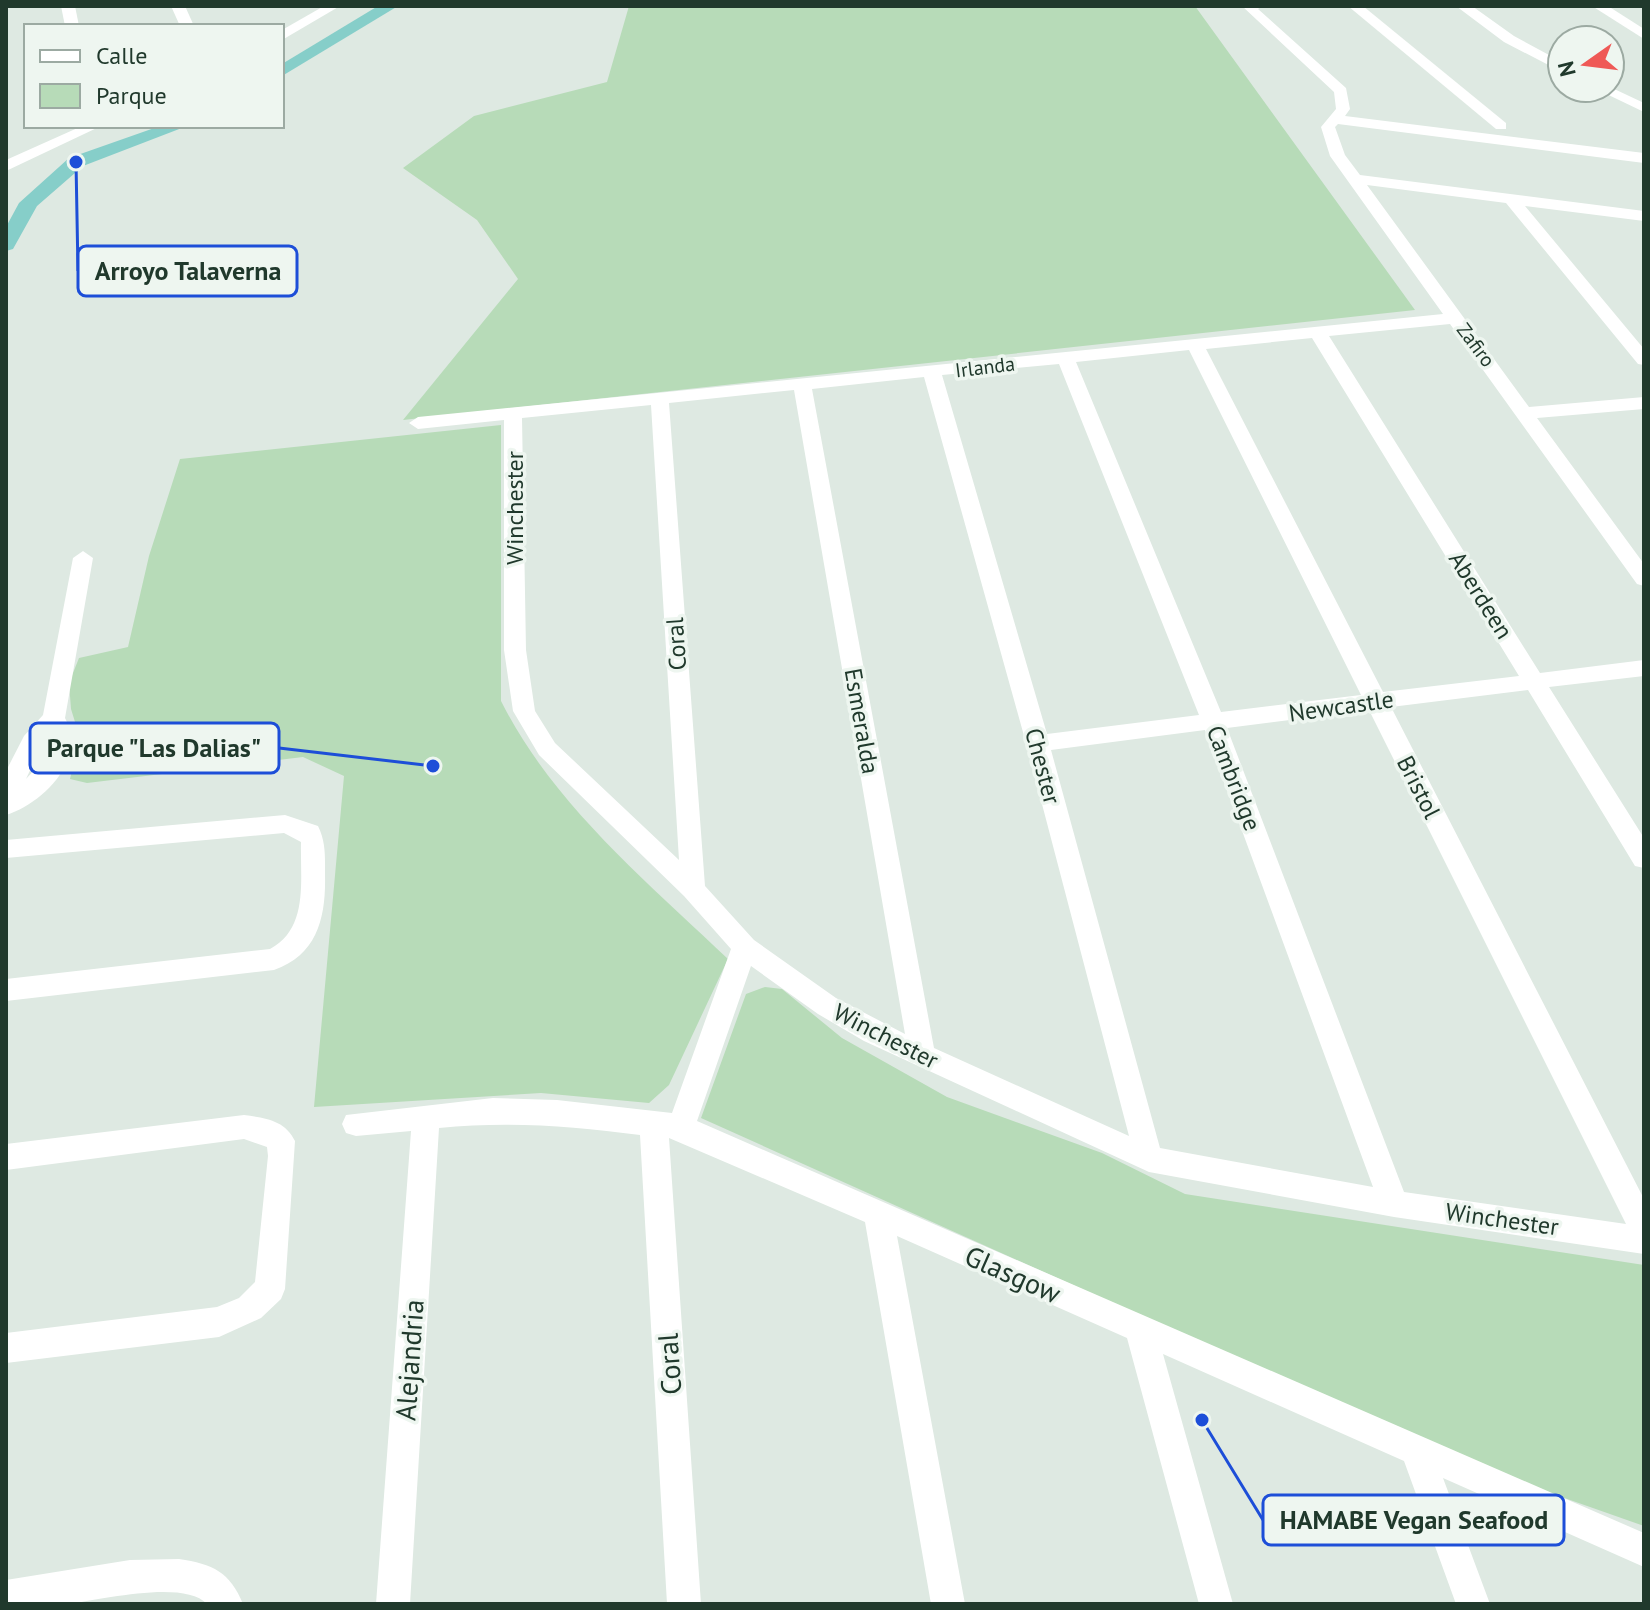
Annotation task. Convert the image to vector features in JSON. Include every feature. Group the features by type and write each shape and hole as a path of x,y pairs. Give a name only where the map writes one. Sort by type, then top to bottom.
{"street":[{"path":"178,6 185,6"},
{"path":"284,35 333,6"},
{"path":"1355,6 1501,126"},
{"path":"1463,6 1509,39 1546,59"},
{"path":"1484,6 1546,45"},
{"path":"1599,6 1644,35"},
{"name":"Zafiro","path":"1254,9 1341,91 1344,96 1338,114 1328,127 1330,140 1354,179 1527,413 1644,579"},
{"path":"1338,114 1501,126 1644,145"},
{"path":"1338,114 1644,158"},
{"path":"6,166 88,128"},
{"path":"1354,179 1644,216"},
{"path":"1511,199 1644,360"},
{"name":"Irlanda","path":"418,423 1456,318"},
{"name":"Aberdeen","path":"1317,331 1644,859"},
{"name":"Bristol","path":"1195,345 1644,1229"},
{"name":"Cambridge","path":"1065,356 1214,723 1394,1204"},
{"name":"Chester","path":"932,373 1038,743 1149,1159"},
{"name":"Esmeralda","path":"802,385 922,1056"},
{"name":"Coral","path":"660,400 693,889"},
{"path":"1527,413 1644,403"},
{"name":"Winchester","path":"513,413 515,650 524,711 547,749 693,889 745,947 827,1006 922,1056 1149,1159 1394,1204 1644,1240"},
{"path":"6,795 32,742 54,718 83,558"},
{"name":"Newcastle","path":"1038,743 1644,668"},
{"path":"6,806 55,766 64,744 61,727 54,718"},
{"path":"6,849 285,824 309,833 313,842 309,920 304,940 291,953 274,959 6,990"},
{"path":"667,1125 745,947"},
{"name":"Glasgow","path":"356,1124 493,1110 557,1112 667,1125 878,1213 1141,1332 1644,1550"},
{"name":"Alejandria","path":"393,1604 426,1116"},
{"name":"Coral","path":"667,1125 684,1604"},
{"path":"6,1157 244,1127 268,1131 281,1141 282,1156 270,1289 260,1301 219,1322 6,1348"},
{"path":"878,1213 948,1604"},
{"path":"1141,1332 1216,1604"},
{"path":"1416,1450 1473,1604"},
{"path":"6,1597 160,1575 204,1579 222,1594 226,1604"}],"green space":[{"path":"629,6 1195,6 1415,310 403,420 518,279 477,220 403,168 474,116 607,82"},
{"path":"501,425 501,701 546,773 574,807 634,870 728,959 669,1085 649,1103 541,1093 314,1107 344,776 303,757 87,783 70,779 80,738 71,709 69,683 79,658 128,647 149,556 180,459"},
{"path":"765,987 782,989 842,1038 947,1097 1102,1153 1185,1194 1644,1265 1644,1526 1516,1481 1380,1423 701,1118 746,994"}],"waterway":[{"path":"284,70 390,6"},
{"path":"6,245 29,203 76,162 172,128"}],"place":[{"name":"Arroyo Talaverna","path":"76,162"},
{"name":"Parque \"Las Dalias\"","path":"433,766"},
{"name":"HAMABE Vegan Seafood","path":"1202,1420"}]}
